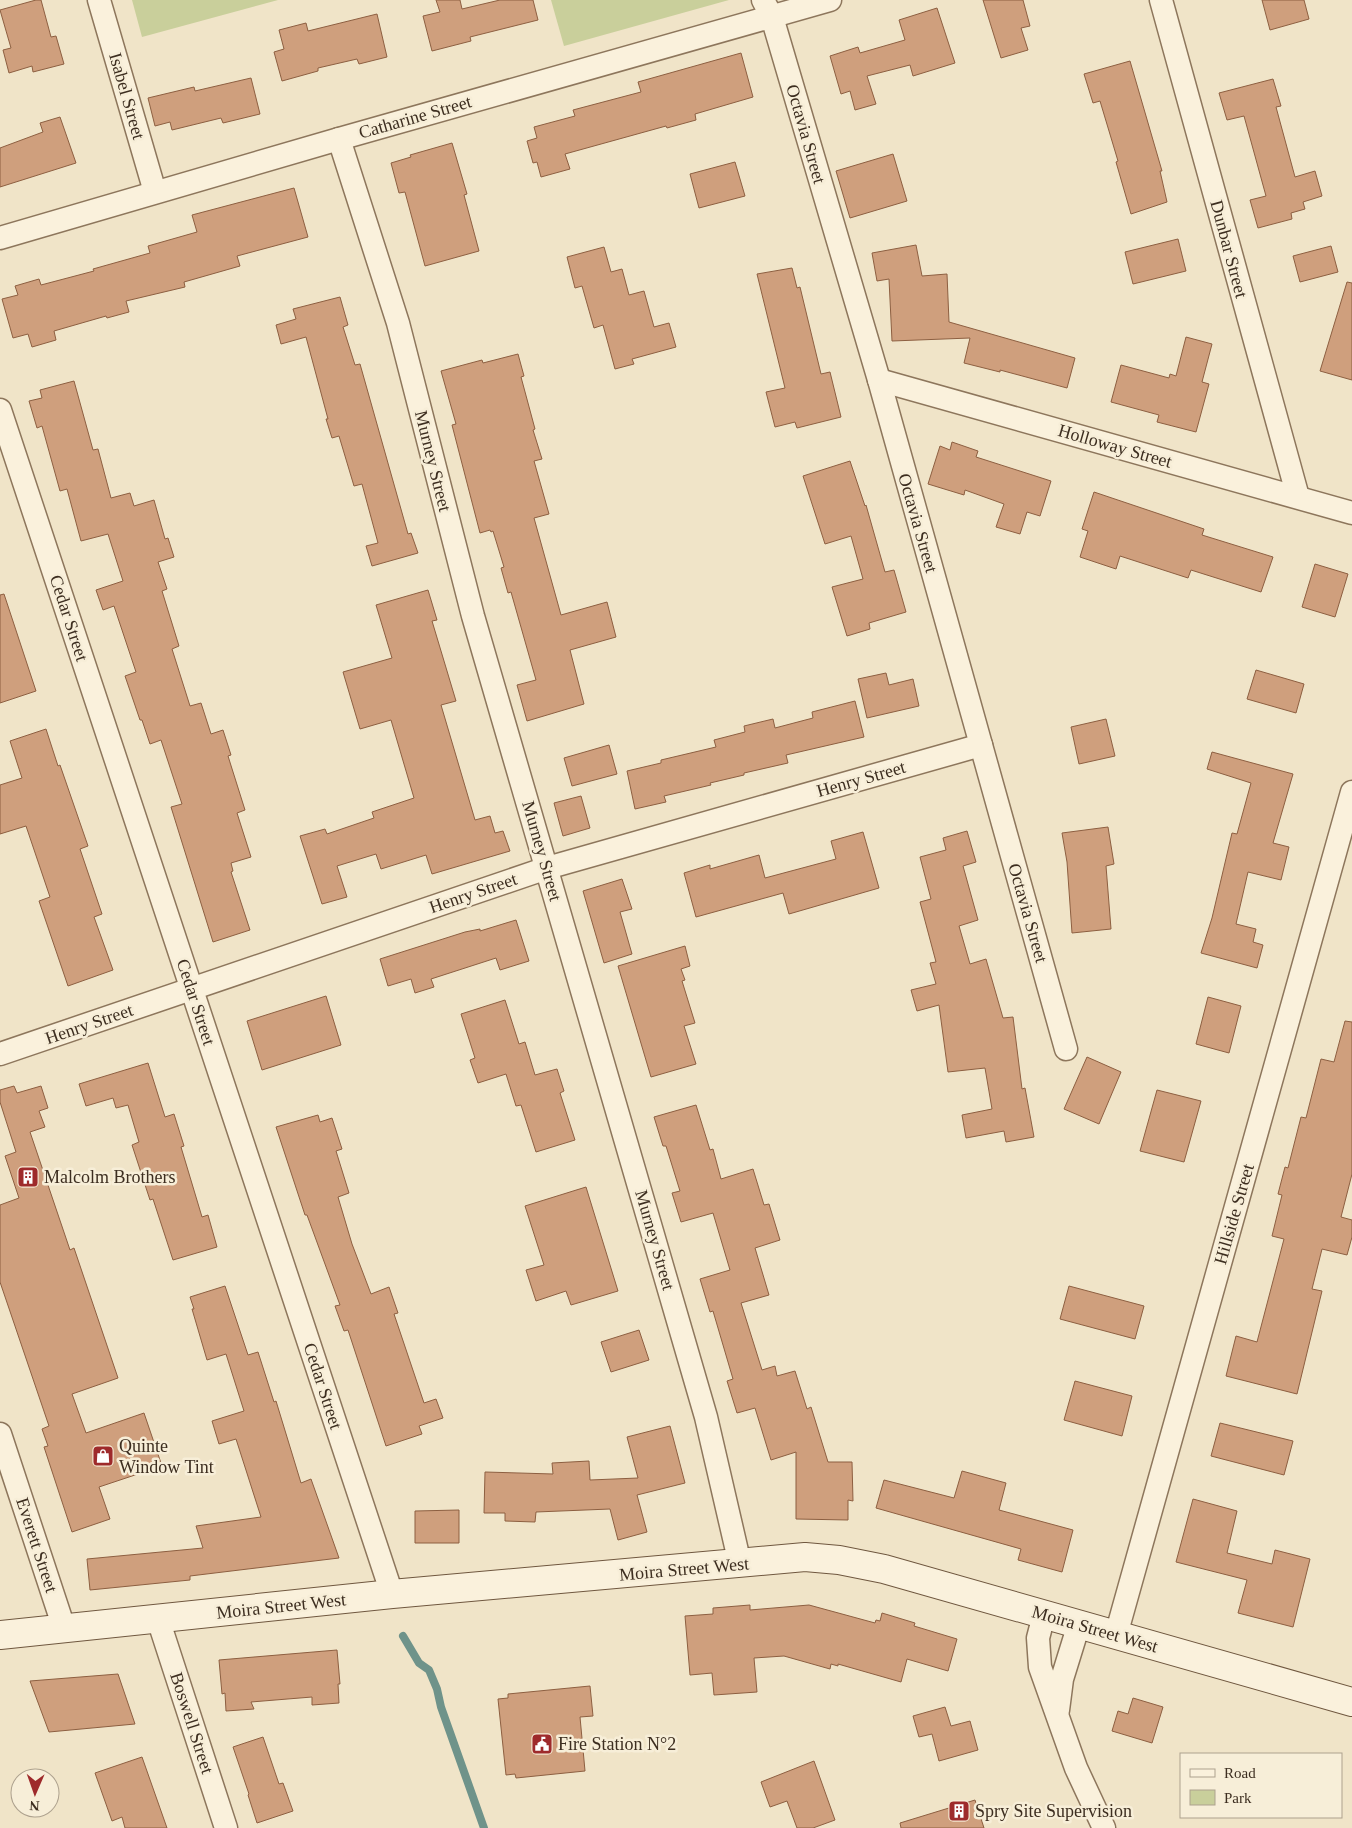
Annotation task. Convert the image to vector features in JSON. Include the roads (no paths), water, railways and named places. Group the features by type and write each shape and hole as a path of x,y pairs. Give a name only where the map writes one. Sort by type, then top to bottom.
{"main road":[{"name":"Moira Street West","path":"0,1635 392,1594 805,1558 838,1560 884,1569 1352,1702"}],"street":[{"name":"Isabel Street","path":"99,0 155,192"},
{"name":"Catharine Street","path":"0,238 768,9 830,0"},
{"name":"Dunbar Street","path":"1161,0 1298,497"},
{"name":"Octavia Street","path":"768,9 878,380 1066,1049"},
{"name":"Murney Street","path":"339,138 398,323 473,616 706,1416 740,1564"},
{"name":"Holloway Street","path":"878,380 1352,513"},
{"name":"Cedar Street","path":"0,410 392,1594"},
{"name":"Henry Street","path":"0,1054 547,868 981,746"},
{"name":"Hillside Street","path":"1116,1635 1352,792"},
{"name":"Everett Street","path":"0,1434 64,1628"},
{"path":"1044,1614 1038,1638 1040,1667 1076,1768 1104,1828"},
{"name":"Boswell Street","path":"158,1619 226,1828"},
{"path":"1057,1713 1062,1679 1079,1624"}],"waterway":[{"path":"403,1636 419,1663 429,1670 484,1828"}],"place":[{"name":"Malcolm Brothers","path":"28,1177"},
{"name":"Quinte Window Tint","path":"103,1456"},
{"name":"Fire Station N°2","path":"542,1744"},
{"name":"Spry Site Supervision","path":"959,1811"}]}
